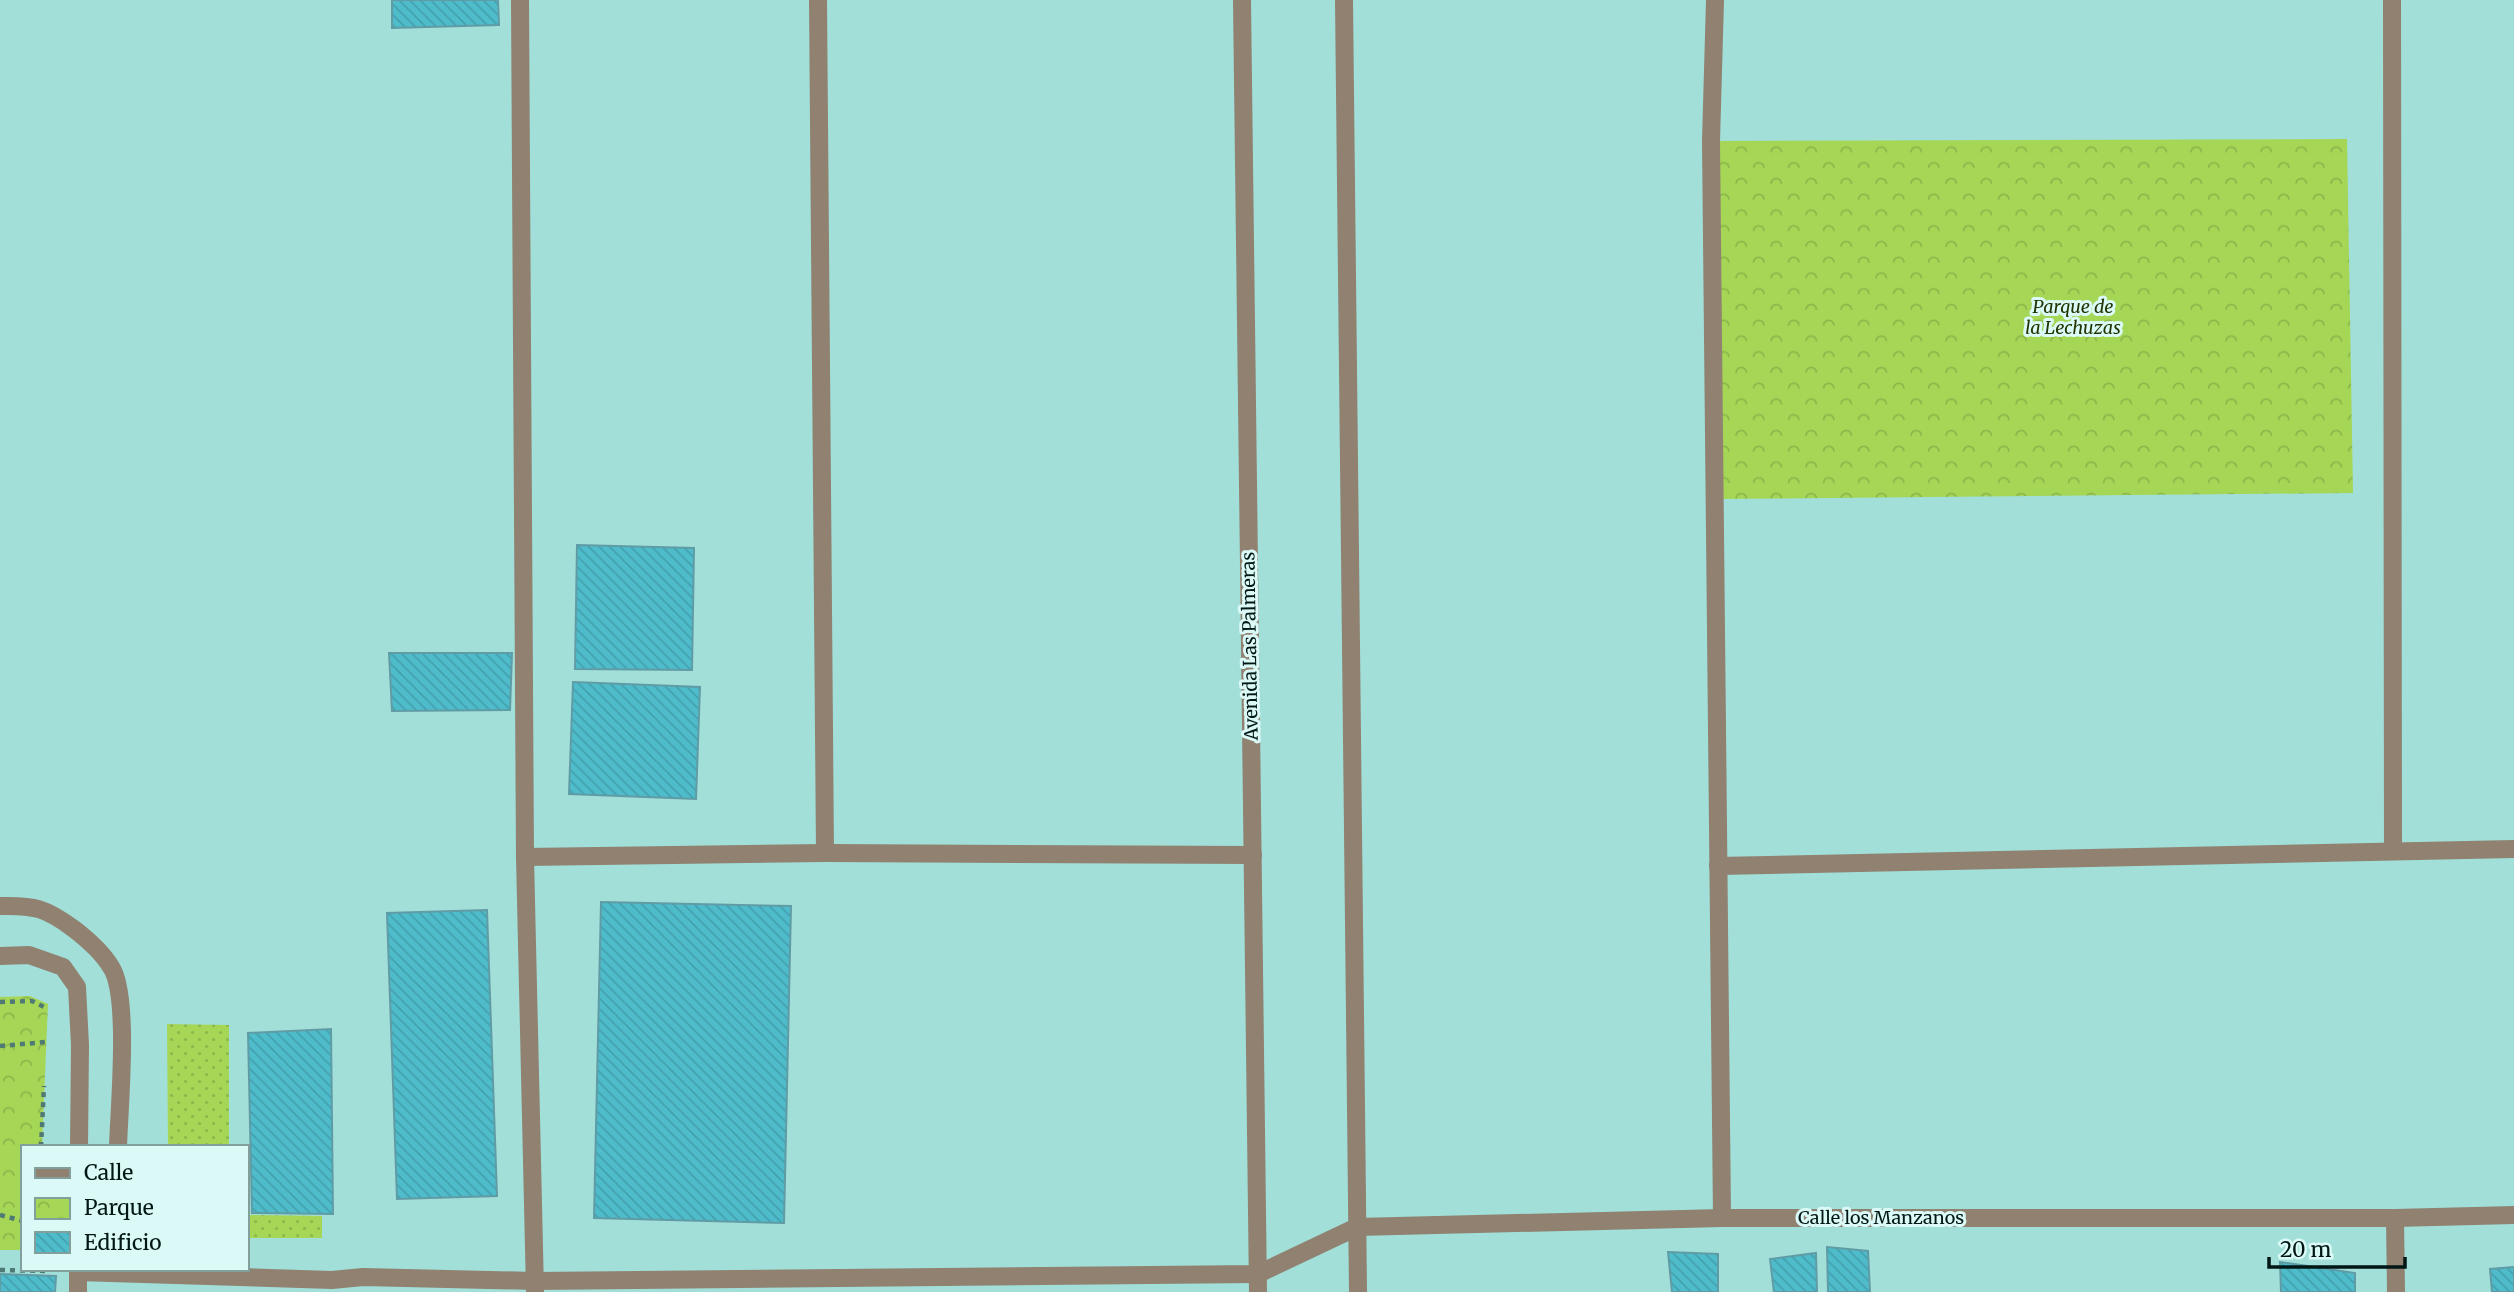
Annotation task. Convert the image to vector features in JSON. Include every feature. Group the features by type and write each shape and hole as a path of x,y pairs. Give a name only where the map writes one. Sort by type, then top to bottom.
{"street":[{"path":"520,0 525,857 535,1287"},
{"path":"818,0 825,853"},
{"name":"Avenida Las Palmeras","path":"1242,0 1258,1283"},
{"path":"1344,0 1358,1292"},
{"path":"1715,0 1711,141 1722,1217"},
{"path":"2392,0 2393,852"},
{"path":"1718,866 2514,849"},
{"path":"525,857 825,853 1253,855"},
{"path":"0,906 29,905 56,915 87,939 113,968 122,1010 118,1145"},
{"path":"0,956 29,955 63,967 77,987 80,1045 79,1145"},
{"name":"Calle los Manzanos","path":"1258,1283 1357,1227 1722,1217 2395,1218 2514,1215"},
{"path":"2395,1218 2396,1292"},
{"path":"78,1292 78,1271 319,1280 363,1277 535,1287 1258,1283"}],"path":[{"path":"0,1002 33,1001 46,1007 46,1019"},
{"path":"45,1055 46,1030"},
{"path":"0,1046 46,1042"},
{"path":"41,1145 44,1081"},
{"path":"0,1216 21,1221"},
{"path":"0,1270 21,1270"}],"green space":[{"name":"Parque de la Lechuzas","path":"2347,139 2353,493 1715,499 1711,141"},
{"path":"30,996 48,1004 42,1145 21,1145 21,1250 0,1250 0,997"},
{"path":"167,1024 229,1025 229,1145 168,1145"},
{"path":"248,1215 322,1216 322,1238 248,1238"}],"building":[{"path":"392,0 498,0 499,25 392,28"},
{"path":"577,545 694,548 692,670 575,669"},
{"path":"389,653 512,653 510,710 392,711"},
{"path":"573,682 700,687 696,799 569,794"},
{"path":"601,902 791,906 784,1223 594,1218"},
{"path":"487,910 497,1196 397,1199 387,913"},
{"path":"331,1029 333,1214 252,1213 248,1033"},
{"path":"1827,1247 1868,1251 1870,1292 1828,1292"},
{"path":"1668,1252 1718,1254 1718,1292 1672,1292"},
{"path":"1816,1253 1817,1292 1774,1292 1770,1259"},
{"path":"2280,1262 2355,1273 2355,1292 2281,1292"},
{"path":"2514,1267 2514,1292 2492,1292 2490,1269"},
{"path":"0,1274 56,1276 55,1292 0,1292"}]}
